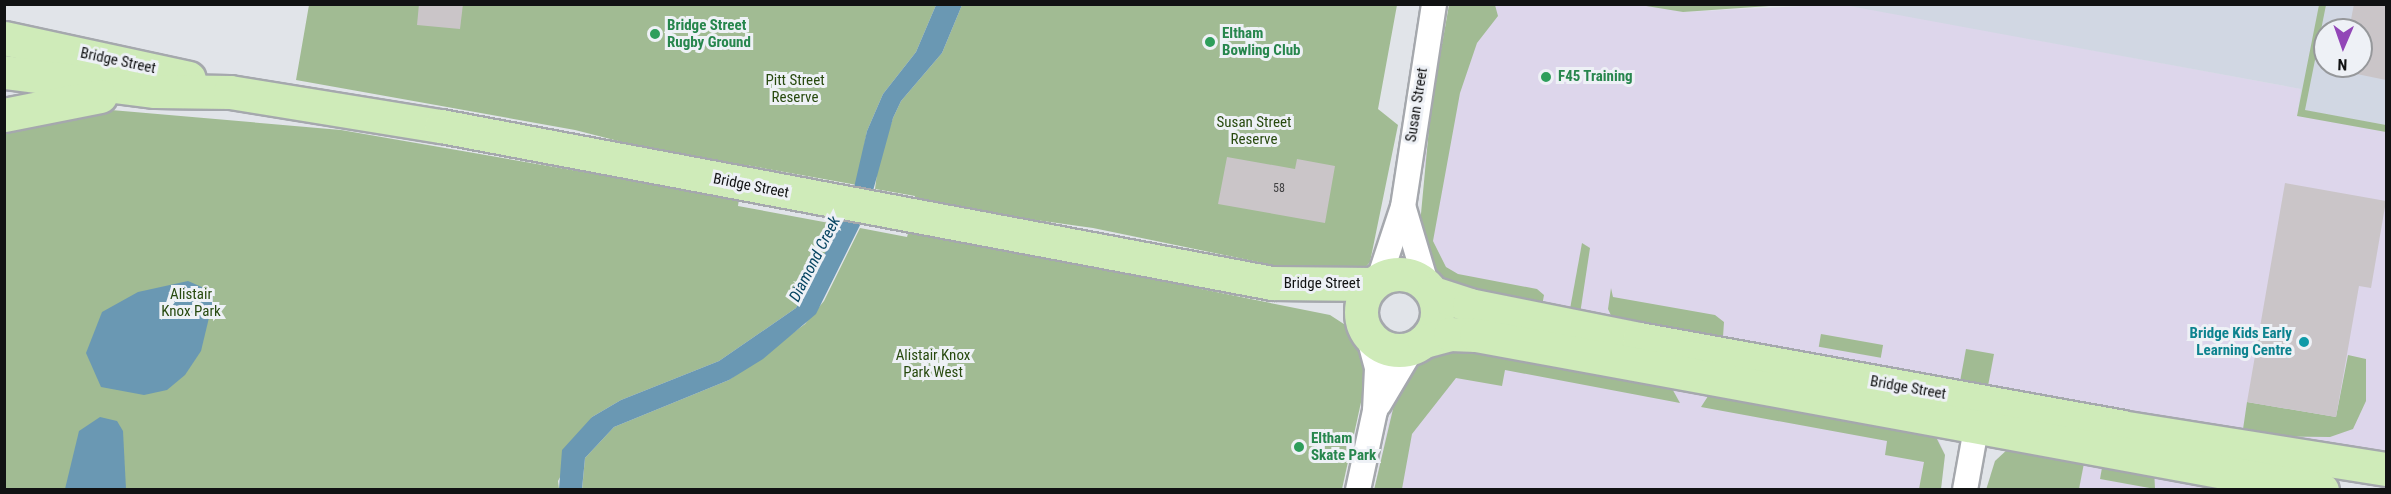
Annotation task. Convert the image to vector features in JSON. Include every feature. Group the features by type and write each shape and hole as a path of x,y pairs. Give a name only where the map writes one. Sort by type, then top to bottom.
{"main road":[{"name":"Bridge Street","path":"4,38 158,69 230,92"},
{"name":"Bridge Street","path":"4,72 130,88 230,92 485,134 742,185 1272,283 1333,306 1366,330"},
{"path":"4,115 130,88"},
{"path":"1399,273 1430,289 1437,320 1419,344 1388,349 1366,330 1362,303 1376,281 1399,273"},
{"name":"Bridge Street","path":"1272,283 1376,281"},
{"name":"Bridge Street","path":"1430,289 1469,305 2322,489"},
{"name":"Bridge Street","path":"1419,344 1450,334 1476,336 1978,413 2386,469"}],"street":[{"name":"Susan Street","path":"1376,281 1403,207 1434,4"},
{"name":"Susan Street","path":"1403,207 1430,289"},
{"path":"1358,489 1376,411 1377,368 1366,330"},
{"path":"1376,411 1419,344"},
{"path":"1965,489 1978,413"}],"shaded area":[{"path":"1640,4 1684,12 1844,4 2302,89 2298,108 2386,125 2386,458 1615,324 1435,276 1424,161 1449,5"},
{"path":"1844,5 2386,5 2386,125 2298,109 2301,89"},
{"path":"1449,343 1938,438 1945,455 1941,489 1374,490 1392,407"},
{"path":"2009,448 2277,490 1986,490 1995,461"}],"green space":[{"name":"Pitt Street Reserve","path":"309,5 936,5 916,52 883,94 867,131 857,185 746,165 744,173 575,130 296,80"},
{"name":"Susan Street Reserve","path":"962,5 1397,5 1378,109 1398,125 1370,262 1364,269 1297,270 1093,228 914,203 915,196 875,189 879,158 901,101 942,53"},
{"path":"1449,5 1495,5 1498,16 1477,43 1460,93 1433,241 1446,267 1458,274 1537,289 1544,295 1542,306 1453,292 1435,276 1419,235 1431,107"},
{"path":"1640,5 1785,5 1683,12"},
{"path":"2319,5 2326,5 2323,18 2316,18"},
{"path":"2313,35 2313,70 2305,110 2386,125 2386,132 2297,116"},
{"name":"Alistair Knox Park","path":"88,108 341,130 739,199 738,206 840,225 796,308 719,361 621,400 592,417 558,481 559,489 5,490 5,124"},
{"name":"Alistair Knox Park West","path":"860,228 907,237 909,230 1330,315 1350,328 1365,355 1365,384 1342,489 582,490 585,458 614,427 729,380 805,324 824,301"},
{"path":"1582,243 1590,248 1580,314 1570,309"},
{"path":"1611,288 1613,297 1715,315 1724,322 1723,337 1615,324 1608,309"},
{"path":"1821,334 1883,345 1881,358 1819,347"},
{"path":"1441,345 1669,383 1680,403 1505,370 1502,386 1456,378 1412,434 1402,489 1374,490 1397,392 1415,360"},
{"path":"1966,349 1994,354 1988,386 1959,387"},
{"path":"2348,355 2366,359 2366,401 2353,429 2330,437 2242,436 2247,402 2336,417"},
{"path":"1710,393 1933,431 1945,455 1941,489 1919,489 1924,462 1885,455 1887,441 1701,407"},
{"path":"2009,448 2085,458 2079,489 1986,490 1995,461"},
{"path":"2103,462 2154,467 2155,489 2100,479"}],"water":[{"path":"936,5 962,5 942,53 901,101 893,118 868,209 816,314 763,359 729,380 614,427 585,458 582,489 559,489 562,450 592,417 621,400 719,361 796,308 850,205 867,131 883,94 916,52"},
{"path":"188,281 211,291 213,301 201,351 185,375 167,390 144,395 101,387 86,353 102,312 138,292"},
{"path":"100,417 117,421 123,431 126,489 65,489 79,431"}],"building":[{"path":"419,4 463,4 460,29 417,25"},
{"path":"2354,4 2386,6 2386,80 2373,77 2373,18 2351,18"},
{"path":"1227,157 1295,169 1297,159 1335,166 1325,223 1218,204"},
{"path":"2285,183 2386,201 2371,288 2359,286 2336,417 2247,402"}],"place":[{"name":"Bridge Street Rugby Ground","path":"655,34"},
{"name":"Eltham Bowling Club","path":"1210,42"},
{"name":"F45 Training","path":"1546,77"},
{"name":"Bridge Kids Early Learning Centre","path":"2304,342"},
{"name":"Eltham Skate Park","path":"1299,447"}],"water label":[{"name":"Diamond Creek","path":"815,259"}]}
